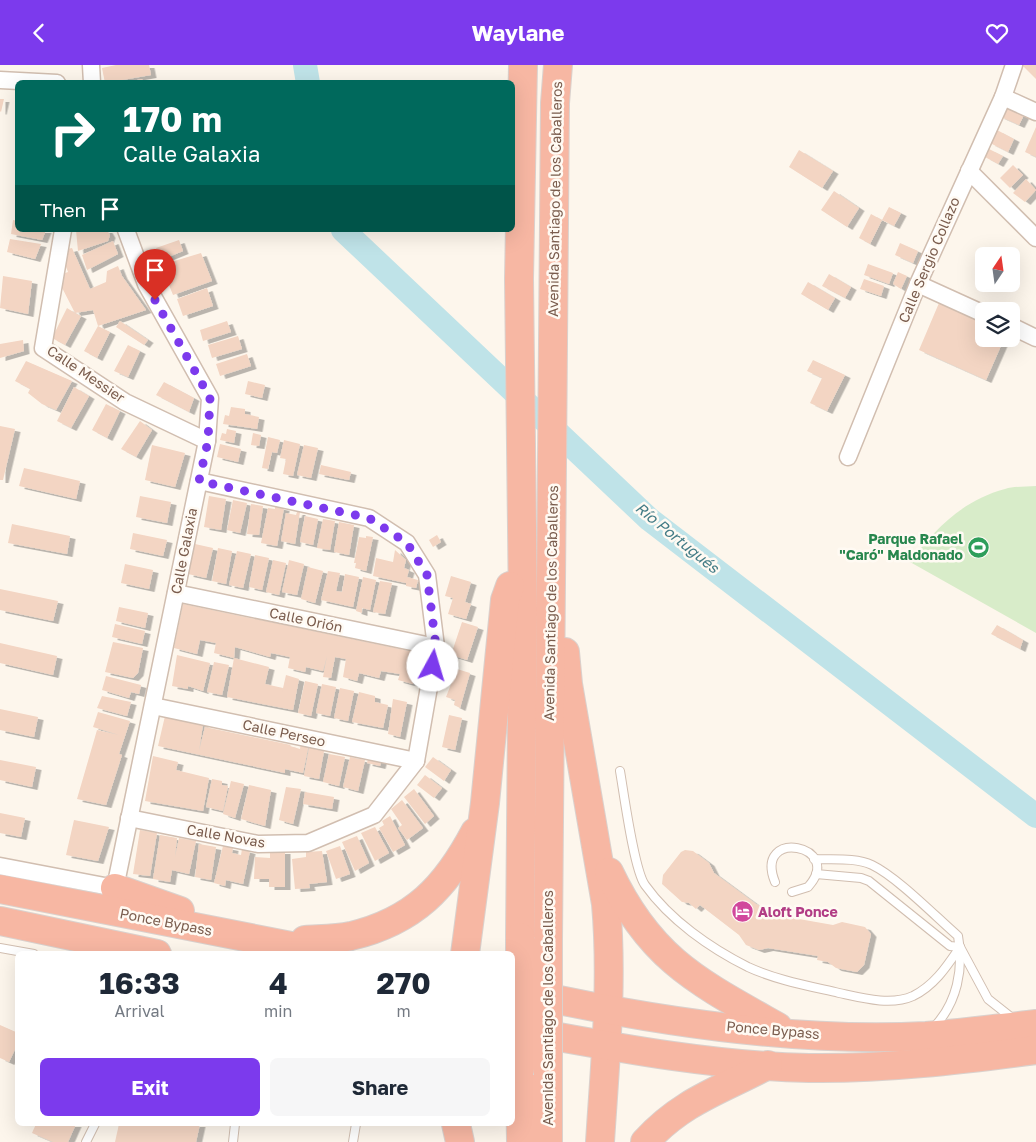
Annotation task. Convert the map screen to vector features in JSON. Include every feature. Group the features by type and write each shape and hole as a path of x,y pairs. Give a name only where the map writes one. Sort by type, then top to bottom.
{"highway":[{"path":"465,951 481,819 522,544 519,279 523,65"},
{"name":"Avenida Santiago de los Caballeros","path":"548,1142 548,940 557,633 552,592 555,103 558,65"},
{"name":"Avenida Santiago de los Caballeros","path":"514,605 520,937 521,1142"},
{"path":"557,633 568,684 594,833 608,928 607,1046 600,1142"},
{"path":"278,944 349,936 404,916 442,885 463,855 481,819"},
{"path":"594,833 621,897 657,947 680,969 714,991 788,1032"},
{"path":"116,888 172,908 216,932"},
{"name":"Ponce Bypass","path":"0,889 316,951"},
{"path":"0,921 143,951"},
{"name":"Ponce Bypass","path":"515,991 608,1011 823,1035 925,1036 1030,1025"},
{"path":"515,1029 607,1046 768,1065 856,1067 923,1064 1036,1050"},
{"path":"645,1142 672,1115 693,1101 768,1065"},
{"path":"456,1126 460,1142"},
{"path":"474,1126 475,1142"}],"street":[{"path":"91,65 92,80"},
{"name":"Calle Sergio Collazo","path":"848,457 918,284 1003,97 1014,65"},
{"path":"0,81 15,82"},
{"path":"1003,97 1036,112"},
{"path":"969,171 1036,238"},
{"name":"Calle Messier","path":"64,232 43,348 125,401 208,441"},
{"name":"Calle Galaxia","path":"116,888 208,441 210,398 146,284 127,232"},
{"path":"918,284 975,310"},
{"path":"1020,330 1036,337"},
{"name":"Calle Novas","path":"129,818 258,844 308,843 374,815 416,761 436,647 427,575 407,543 369,518 199,481"},
{"name":"Calle Orión","path":"176,593 436,647"},
{"name":"Calle Perseo","path":"153,706 416,761"},
{"path":"0,866 116,888"}],"lane":[{"path":"620,771 638,866 644,883 662,906 685,925 716,949 750,967 794,982 852,996 892,1001 913,996 931,983 944,971 960,947"},
{"path":"775,882 771,866 778,853 790,846 804,848 814,859 816,874 808,887 792,892"},
{"path":"814,859 858,861 872,865 904,889 958,936 960,947 958,986 946,1012 925,1036"},
{"path":"816,874 861,878 869,881 950,946 960,947"},
{"path":"960,947 988,999 1003,1013 1030,1025"},
{"path":"0,948 17,951"},
{"path":"86,1142 94,1126"},
{"path":"233,1142 236,1126"},
{"path":"353,1142 356,1126"}],"green space":[{"name":"Parque Rafael \"Caró\" Maldonado","path":"1036,486 1036,633 910,562 940,527 976,500 1009,488"}],"building":[{"path":"116,65 149,65 151,75 122,80 104,80 102,68"},
{"path":"1022,65 1036,65 1036,79"},
{"path":"0,99 4,99 1,112 0,111"},
{"path":"1005,105 1024,115 1019,125 999,116"},
{"path":"1036,127 1036,157 1025,152"},
{"path":"997,130 1014,139 1008,152 990,143"},
{"path":"989,149 1003,156 998,164 985,157"},
{"path":"799,150 833,171 822,188 789,167"},
{"path":"1013,165 1023,175 1010,188 1000,178"},
{"path":"1026,179 1036,190 1025,202 1013,193"},
{"path":"834,191 859,208 847,227 821,210"},
{"path":"889,207 901,213 894,226 882,220"},
{"path":"871,214 882,220 870,244 859,238"},
{"path":"13,220 15,220 15,232 45,232 42,240 11,234"},
{"path":"76,232 108,232 110,235 108,241 78,251"},
{"path":"10,239 41,244 35,259 7,252"},
{"path":"179,240 183,251 161,260 156,248"},
{"path":"113,241 118,254 87,270 82,255"},
{"path":"900,243 918,251 913,263 895,255"},
{"path":"72,248 90,289 106,282 107,271 118,266 122,276 146,310 98,326 93,310 75,313 56,276 68,272 60,251"},
{"path":"201,253 212,281 173,295 161,265"},
{"path":"868,264 893,273 889,284 864,275"},
{"path":"898,272 907,276 901,289 893,284"},
{"path":"829,274 851,287 845,298 822,286"},
{"path":"3,276 32,281 28,314 0,308"},
{"path":"864,279 884,286 881,296 860,289"},
{"path":"808,282 835,298 828,310 801,294"},
{"path":"207,288 213,306 183,316 177,299"},
{"path":"939,303 975,318 975,347 1000,347 986,380 919,350"},
{"path":"67,308 81,316 65,345 52,338"},
{"path":"120,321 148,340 144,345 116,327"},
{"path":"227,321 231,332 203,341 200,330"},
{"path":"98,326 110,332 97,358 84,351"},
{"path":"238,336 242,349 212,358 208,345"},
{"path":"23,340 24,351 0,358 0,344"},
{"path":"128,345 140,351 128,377 114,371"},
{"path":"247,354 251,366 220,376 216,364"},
{"path":"813,360 845,375 827,411 810,403 822,378 807,371"},
{"path":"26,361 72,381 56,410 42,404 28,393 30,389 15,381"},
{"path":"248,381 265,385 262,398 245,394"},
{"path":"164,382 194,398 189,412 156,395"},
{"path":"74,387 89,396 71,428 57,421"},
{"path":"106,404 120,411 107,438 92,430"},
{"path":"231,407 245,409 245,414 259,417 257,429 223,424 225,415 229,416"},
{"path":"140,421 152,430 136,457 121,449"},
{"path":"0,426 15,429 3,480 0,480"},
{"path":"227,429 236,431 234,443 220,440 222,433 226,434"},
{"path":"253,433 261,435 259,446 251,445"},
{"path":"268,437 280,440 277,453 272,452 268,469 262,468"},
{"path":"284,440 300,444 293,476 283,474 286,459 280,458"},
{"path":"220,444 241,449 238,462 217,457"},
{"path":"152,445 185,453 175,487 145,480"},
{"path":"304,445 318,448 311,478 297,475"},
{"path":"321,465 351,472 349,480 319,474"},
{"path":"24,468 80,481 76,499 19,486"},
{"path":"140,496 171,502 167,523 136,517"},
{"path":"209,496 226,499 221,530 204,527"},
{"path":"233,500 247,503 240,533 227,530"},
{"path":"251,504 263,506 259,535 247,534"},
{"path":"275,506 284,508 277,546 261,543 268,508 275,509"},
{"path":"297,512 300,512 295,544 281,541 286,513 296,515"},
{"path":"305,516 318,519 313,545 300,542"},
{"path":"323,519 335,521 330,550 317,548"},
{"path":"339,522 354,525 349,555 334,552"},
{"path":"12,524 70,536 67,554 8,543"},
{"path":"133,533 167,540 163,556 130,549"},
{"path":"437,535 441,542 433,547 429,540"},
{"path":"366,536 373,537 366,571 355,568 356,563 354,563 359,537 366,538"},
{"path":"195,544 213,548 206,578 188,574"},
{"path":"218,548 232,551 226,584 212,581"},
{"path":"395,550 406,560 404,568 409,570 407,577 418,580 416,588 406,586 406,583 373,576 376,558 393,562"},
{"path":"237,551 251,554 243,588 229,585"},
{"path":"255,555 269,558 262,590 249,587"},
{"path":"273,560 286,563 279,595 266,592"},
{"path":"289,560 304,564 297,595 282,592"},
{"path":"125,564 153,570 149,589 121,583"},
{"path":"308,567 323,571 315,603 301,599"},
{"path":"328,571 340,573 336,591 342,592 345,574 359,577 353,607 321,600"},
{"path":"451,576 471,582 465,602 471,604 466,619 448,614 453,598 445,596"},
{"path":"363,577 376,580 370,610 362,608 362,613 356,611"},
{"path":"380,581 392,583 385,614 373,612"},
{"path":"0,589 58,601 53,621 0,610"},
{"path":"183,604 419,653 413,684 398,680 400,674 381,671 379,678 359,673 357,681 343,677 346,659 335,657 331,678 323,677 327,656 323,671 306,667 305,672 288,668 290,657 271,653 270,657 235,647 234,658 214,653 216,643 200,640 197,654 174,648"},
{"path":"119,607 148,613 145,628 116,621"},
{"path":"462,622 478,627 467,660 451,655"},
{"path":"115,624 145,631 142,644 112,637"},
{"path":"997,625 1023,640 1020,649 991,634"},
{"path":"113,642 143,648 138,673 133,678 105,672"},
{"path":"0,643 57,656 53,675 0,663"},
{"path":"177,655 210,663 203,691 188,686 188,689 172,686"},
{"path":"234,658 269,667 265,684 283,688 281,697 286,675 299,679 293,710 227,697"},
{"path":"214,662 229,665 222,695 207,692"},
{"path":"457,669 470,673 460,708 454,705 455,700 446,697"},
{"path":"106,676 141,685 139,694 131,692 129,698 102,690"},
{"path":"305,681 318,684 311,716 298,713"},
{"path":"322,684 336,687 330,716 316,713"},
{"path":"340,688 354,691 348,721 334,718"},
{"path":"359,692 375,696 375,702 388,705 383,728 352,722"},
{"path":"102,696 131,702 127,716 97,708"},
{"path":"393,699 407,702 400,737 388,734"},
{"path":"0,709 38,717 34,737 0,730"},
{"path":"98,712 130,721 119,754 122,755 106,805 77,799 97,730 119,735 93,727"},
{"path":"449,715 462,718 455,750 442,747"},
{"path":"165,716 203,724 199,751 205,727 291,745 300,749 301,742 309,744 303,773 285,769 285,773 158,746"},
{"path":"309,748 324,751 319,779 304,776"},
{"path":"329,754 345,757 339,786 323,782"},
{"path":"369,755 382,758 380,766 367,763"},
{"path":"153,756 178,762 176,770 209,778 203,811 145,801"},
{"path":"350,757 365,760 358,791 343,787"},
{"path":"433,757 451,770 444,781 425,767"},
{"path":"0,760 36,767 32,787 0,780"},
{"path":"425,775 442,788 434,798 417,785"},
{"path":"212,779 222,781 222,785 228,786 223,811 206,807"},
{"path":"231,781 244,784 235,818 223,814"},
{"path":"249,785 271,790 265,826 241,819"},
{"path":"286,787 301,789 293,824 279,820"},
{"path":"414,789 434,816 425,824 404,797"},
{"path":"305,792 334,797 332,809 303,804"},
{"path":"402,800 423,828 407,840 398,828 402,825 391,809"},
{"path":"0,813 25,818 21,837 0,833"},
{"path":"390,816 405,845 393,852 379,828 384,825 382,821"},
{"path":"74,820 109,827 98,861 66,855"},
{"path":"375,827 389,853 375,861 361,833"},
{"path":"140,830 157,833 150,876 133,874"},
{"path":"160,835 177,838 175,857 179,838 196,841 189,874 172,870 170,882 153,879"},
{"path":"357,836 369,863 355,871 342,842"},
{"path":"199,844 216,847 211,880 195,877"},
{"path":"223,846 233,848 232,853 241,855 242,849 250,851 243,884 226,880 225,886 214,883"},
{"path":"340,846 350,874 336,879 326,851"},
{"name":"Aloft Ponce","path":"685,850 693,851 709,863 714,873 756,904 782,916 833,925 842,922 865,927 871,934 864,965 857,972 836,968 828,962 817,960 818,956 768,948 759,950 746,945 739,935 700,905 696,909 689,903 682,902 662,884 663,875 681,852"},
{"path":"270,851 285,851 285,887 269,887 269,879 254,879 255,857 270,858"},
{"path":"322,851 327,882 309,884 310,888 295,889 292,859 306,857 306,852"},
{"path":"0,1025 15,1032 15,1049 9,1062 0,1058"},
{"path":"35,1126 75,1126 68,1142 53,1142 32,1133"},
{"path":"119,1126 200,1126 196,1142 115,1142"}],"waterway":[{"name":"Río Portugués","path":"305,65 308,80"},
{"name":"Río Portugués","path":"345,232 649,519 1036,816"}],"place":[{"name":"Parque Rafael \"Caró\" Maldonado","path":"979,547"},
{"name":"Aloft Ponce","path":"742,912"}],"route":[{"path":"155,300 210,398 208,441 199,481 369,518 407,543 427,575 436,647 433,666"}]}
